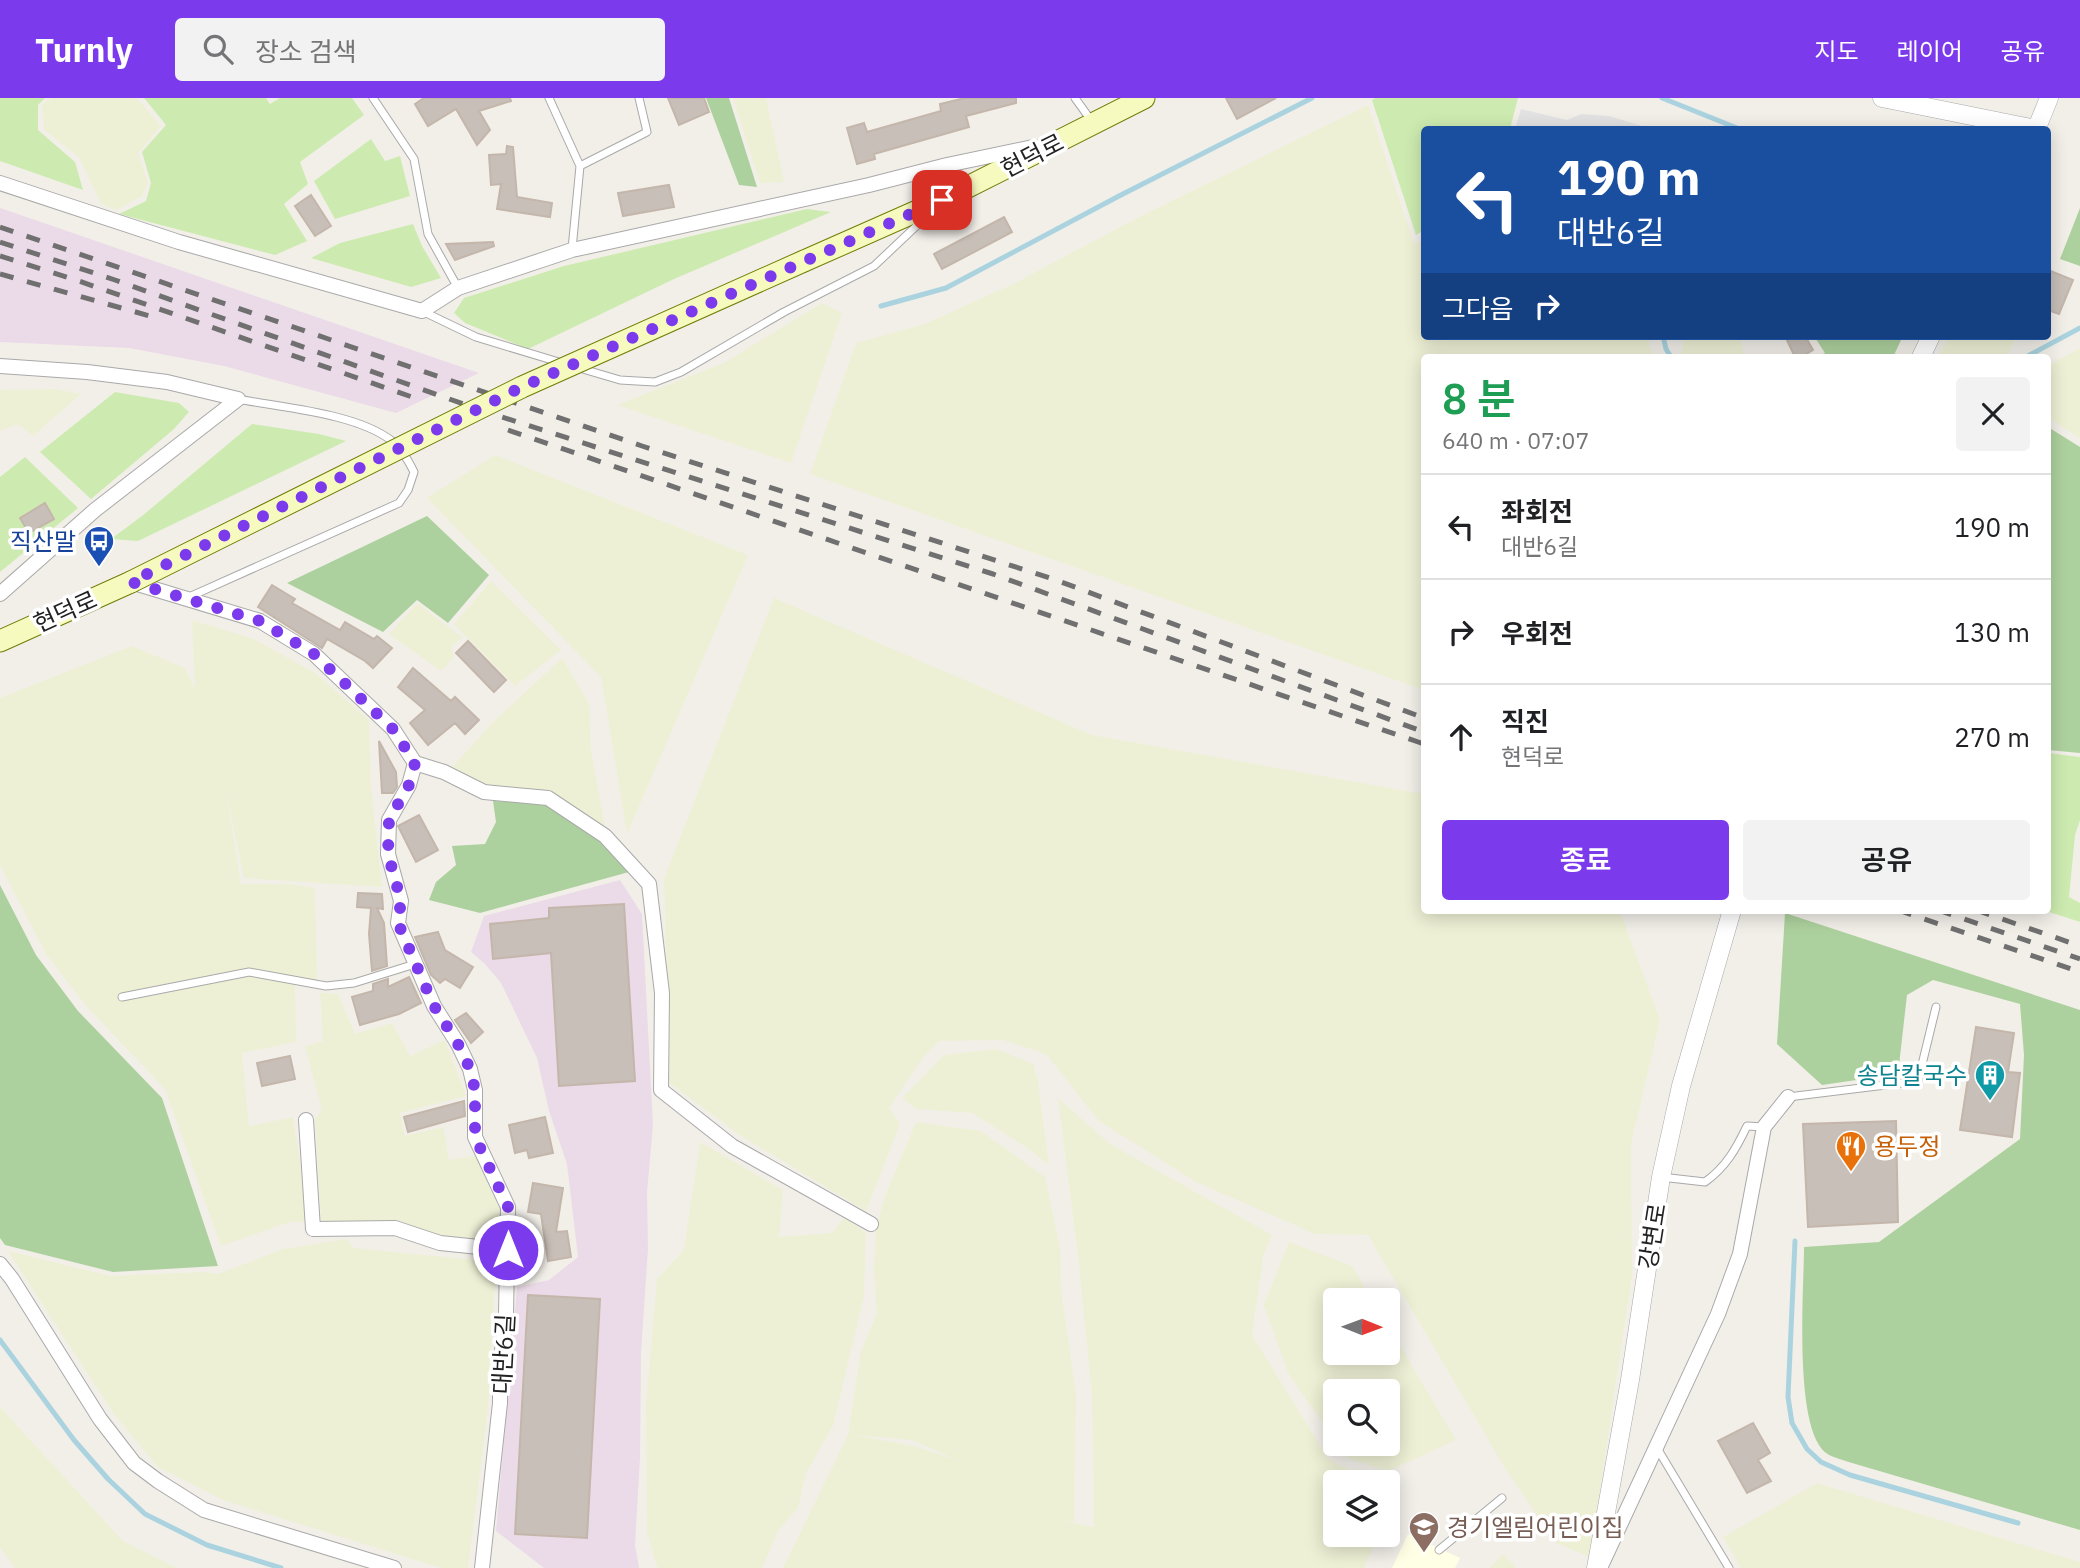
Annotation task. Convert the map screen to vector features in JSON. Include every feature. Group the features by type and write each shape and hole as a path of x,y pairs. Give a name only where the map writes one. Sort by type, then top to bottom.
{"main road":[{"name":"현덕로","path":"0,641 131,582 522,387 942,200 1144,98"}],"street":[{"path":"1882,98 2021,126"},
{"path":"2037,126 2049,98"},
{"path":"0,183 179,243 422,311 458,288 572,250 1058,142"},
{"path":"0,366 87,372 167,382 238,399"},
{"path":"0,594 95,510 238,399"},
{"path":"131,582 260,621 314,654 393,729 415,763 444,772 484,792 548,797 605,836 649,884 662,993 662,1090 732,1146 871,1224"},
{"name":"대반6길","path":"415,763 409,785 389,820 388,854 401,901 398,923 434,1006 470,1069 475,1090 475,1137 508,1207 506,1315 500,1369 500,1403 482,1568"},
{"name":"강변로","path":"1598,1568 1661,1177 1681,1086 1731,914"},
{"path":"1598,1568 1717,1314 1740,1254 1764,1127 1788,1097"},
{"path":"306,1120 313,1229 396,1228 440,1243 508,1250"},
{"path":"0,1264 100,1419 134,1463 204,1510 394,1568"}],"lane":[{"path":"373,98 414,159 428,234 458,288"},
{"path":"549,98 580,166 572,250"},
{"path":"580,166 647,132 639,98"},
{"path":"1074,99 1093,124"},
{"path":"422,311 489,341 620,380 655,382 681,372 784,312 874,266 942,200"},
{"path":"186,599 399,503 408,490 414,472 406,456 393,442 373,429 342,418 238,399"},
{"path":"122,997 249,972 326,986 354,983 415,964"},
{"path":"1788,1097 1918,1080 1936,1007"},
{"path":"1661,1177 1705,1182 1721,1170 1736,1150 1747,1126 1764,1127"},
{"path":"1657,1447 1729,1568"},
{"path":"1439,1550 1502,1499"}],"shaded area":[{"path":"51,98 137,98 161,126 138,153 148,183 142,196 116,210 101,204 79,157 44,130 42,105"},
{"path":"733,98 766,98 784,182 760,183"},
{"path":"1368,105 1414,244 1421,240 1421,340 1649,340 1649,347 1654,354 1421,354 1421,689 810,474 856,343 925,324 1013,284 1139,217"},
{"path":"1521,109 1567,120 1581,114 1609,116 1642,126 1516,126"},
{"path":"0,208 479,373 396,413 224,366 129,348 0,342"},
{"path":"822,303 842,313 791,463 617,405 724,363"},
{"path":"1683,340 1741,340 1744,354 1681,354"},
{"path":"1948,340 2015,340 2007,354 1940,354"},
{"path":"2080,348 2080,438 2051,420 2051,364"},
{"path":"55,389 81,394 33,436 18,424 0,431 0,390"},
{"path":"495,455 748,555 627,834 601,677 427,498"},
{"path":"491,581 561,650 515,686 454,624"},
{"path":"774,598 1092,735 1421,793 1421,914 1619,914 1660,1020 1631,1144 1632,1275 1590,1557 1556,1543 1506,1470 1368,1235 1315,1234 1196,1182 1099,1121 1046,1054 1003,1040 939,1041 921,1060 889,1108 900,1124 866,1211 741,1136 670,1083 664,879"},
{"path":"417,603 462,637 451,648 454,657 441,671 389,634"},
{"path":"192,620 254,639 315,673 369,720 371,788 382,887 244,878 225,787 241,884 290,884 315,888 317,984 295,985 296,1042 242,1053 249,1126 293,1117 306,1222 290,1222 221,1246 165,1089 88,1008 46,954 0,865 0,698 132,646 185,668 195,690"},
{"path":"562,658 589,704 591,751 605,827 550,791 489,787 452,767 495,720"},
{"path":"620,880 642,914 653,1125 647,1192 648,1249 641,1353 640,1458 635,1545 639,1568 544,1568 496,1531 517,1287 549,1280 578,1257 567,1164 549,1111 537,1058 501,983 471,952 484,916"},
{"path":"320,993 338,994 355,1034 392,1023 410,1056 445,1040 466,1096 400,1113 405,1136 443,1127 449,1160 475,1156 499,1208 500,1241 448,1238 400,1221 321,1221 315,1119 321,1106 305,1046 323,1041"},
{"path":"996,1049 1033,1064 1038,1082 1049,1165 972,1113 916,1109 902,1098 944,1055"},
{"path":"1058,1098 1110,1144 1272,1235 1263,1257 1252,1335 1323,1451 1323,1456 1350,1470 1323,1470 1323,1547 1374,1547 1364,1568 783,1568 848,1435 861,1351 877,1314 874,1268 876,1229 884,1199 916,1122 981,1131 1045,1177 1060,1248 1061,1290 1076,1394 1074,1522 1063,1521 1094,1527 1092,1394","holes":["854,1435 912,1440 959,1461 914,1446"]},
{"path":"700,1142 783,1190 779,1237 832,1233 845,1217 866,1233 864,1296 833,1426 806,1473 798,1508 779,1529 762,1568 659,1568 647,1532 646,1404 657,1279 684,1250"},
{"path":"347,1239 353,1248 496,1262 488,1408 468,1568 441,1568 223,1500 158,1467 114,1414 8,1251 111,1276 201,1272 218,1274 283,1249"},
{"path":"1289,1242 1352,1266 1365,1288 1323,1288 1323,1365 1400,1365 1400,1346 1456,1440 1390,1470 1347,1458 1346,1456 1400,1456 1400,1379 1323,1379 1323,1424 1288,1373 1264,1305"},
{"path":"0,1407 123,1541 177,1568 15,1568 0,1548"},
{"path":"1817,1483 2080,1562 2080,1568 1741,1568 1723,1537"},
{"name":"경기엘림어린이집","path":"1408,1534 1460,1558 1455,1568 1392,1568"},
{"path":"1503,1554 1517,1568 1489,1568"}],"green space":[{"path":"0,98 45,98 38,105 38,130 75,162 83,190 0,161"},
{"path":"144,98 266,98 270,104 280,98 352,98 364,115 300,162 308,184 284,204 307,241 275,255 119,214 146,201 151,183 142,152 166,125"},
{"path":"706,98 729,98 757,187 739,185"},
{"path":"1518,98 1511,126 1421,126 1421,232 1416,235 1372,100"},
{"path":"371,139 385,161 400,156 410,196 335,219 314,181"},
{"path":"2080,208 2080,266 2060,259"},
{"path":"807,209 831,212 674,279 528,349 465,323 454,313 464,298 564,266"},
{"path":"413,224 422,246 441,278 411,287 311,258 340,243"},
{"path":"1817,340 1901,340 1894,354 1823,354 1825,353"},
{"path":"115,392 179,403 189,412 174,429 91,499 40,452"},
{"path":"252,424 346,441 138,541 111,539 142,516"},
{"path":"2051,429 2080,447 2080,753 2051,750"},
{"path":"25,457 78,508 0,572 0,477"},
{"path":"427,516 489,575 448,623 417,600 383,632 287,583"},
{"path":"2051,753 2080,757 2080,820 2075,835 2069,897 2080,903 2080,922 2051,913"},
{"path":"493,801 545,803 603,842 629,872 480,913 429,900 436,882 456,865 452,846 485,844 496,822"},
{"path":"0,885 36,955 78,1011 162,1098 218,1266 113,1272 5,1245 0,1238"},
{"path":"1785,914 2080,1010 2080,1530 1835,1458 1826,1453 1816,1439 1805,1388 1802,1324 1804,1247 1879,1242 2020,1139 2024,1055 2020,1004 1933,980 1907,995 1898,1074 1822,1085 1777,1044"}],"building":[{"path":"424,98 510,98 511,101 479,111 490,130 477,145 456,109 428,126 415,104"},
{"path":"668,98 704,98 709,112 679,125"},
{"path":"965,98 1016,98 1016,103 966,116 969,127 874,154 875,159 857,164 847,128 864,123 867,132 941,111 940,104"},
{"path":"1226,98 1276,98 1237,119"},
{"path":"507,146 513,147 517,197 552,203 550,217 497,209 501,184 491,185 489,155 506,154"},
{"path":"669,185 674,207 623,216 618,193"},
{"path":"311,195 331,226 315,236 295,206"},
{"path":"1004,217 1012,232 942,269 934,254"},
{"path":"493,242 494,246 455,260 446,244"},
{"path":"2051,271 2073,280 2059,314 2051,311"},
{"path":"1787,340 1807,340 1813,350 1806,354 1794,354"},
{"path":"45,503 54,519 29,533 20,518"},
{"path":"272,585 295,599 292,603 340,630 345,622 374,639 377,636 392,648 373,668 327,639 322,648 258,607"},
{"path":"468,641 506,680 494,692 456,653"},
{"path":"413,668 451,701 455,697 479,720 465,734 455,723 428,745 410,723 425,710 398,687"},
{"path":"379,741 396,772 397,787 393,793 382,793"},
{"path":"419,815 438,850 416,862 398,826"},
{"path":"358,893 382,894 383,909 377,908 384,923 387,966 372,971 369,934 371,908 357,907"},
{"path":"624,904 635,1081 559,1086 551,953 493,959 490,924 549,918 549,908"},
{"path":"438,932 445,950 473,967 460,988 445,979 440,983 431,975 415,937"},
{"path":"409,977 421,1003 399,1014 360,1025 352,997 373,991 373,984 388,979 388,987"},
{"path":"466,1013 483,1032 471,1043 455,1020"},
{"name":"송담칼국수","path":"1976,1027 2014,1033 2008,1072 2020,1073 2012,1137 1960,1130"},
{"path":"290,1056 295,1079 262,1086 257,1063"},
{"path":"464,1101 465,1116 408,1132 404,1117"},
{"path":"545,1117 553,1153 529,1158 527,1150 515,1153 509,1125"},
{"name":"용두정","path":"1896,1121 1898,1222 1808,1227 1803,1124"},
{"path":"533,1183 563,1188 556,1232 567,1231 571,1257 548,1261 541,1214 528,1212"},
{"path":"528,1295 600,1299 587,1538 515,1534"},
{"path":"1753,1423 1770,1453 1758,1460 1771,1481 1747,1493 1718,1441"}],"waterway":[{"path":"881,306 946,288 1312,98"},
{"path":"1662,98 1732,126"},
{"path":"2032,354 2080,328"},
{"path":"1664,340 1669,354"},
{"path":"1795,1241 1788,1397 1792,1423 1807,1449 1821,1462 1850,1475 2018,1523"},
{"path":"0,1340 74,1440 108,1479 145,1514 207,1545 281,1568"}],"railway":[{"path":"0,227 642,446 1056,580 1421,717"},
{"path":"0,242 115,280 483,411 993,574 1421,731"},
{"path":"0,256 412,397"},
{"path":"0,274 157,318"},
{"path":"508,430 1421,743"},
{"path":"1910,914 2080,972"},
{"path":"1950,914 2080,959"},
{"path":"1988,914 2080,946"}],"place":[{"name":"직산말","path":"99,568"},
{"name":"송담칼국수","path":"1990,1102"},
{"name":"용두정","path":"1851,1173"},
{"name":"경기엘림어린이집","path":"1424,1554"}],"route":[{"path":"508,1250 508,1207 475,1137 475,1090 470,1069 434,1006 398,923 401,901 388,854 389,820 409,785 415,763 393,729 314,654 260,621 131,582 522,387 942,200"}]}
